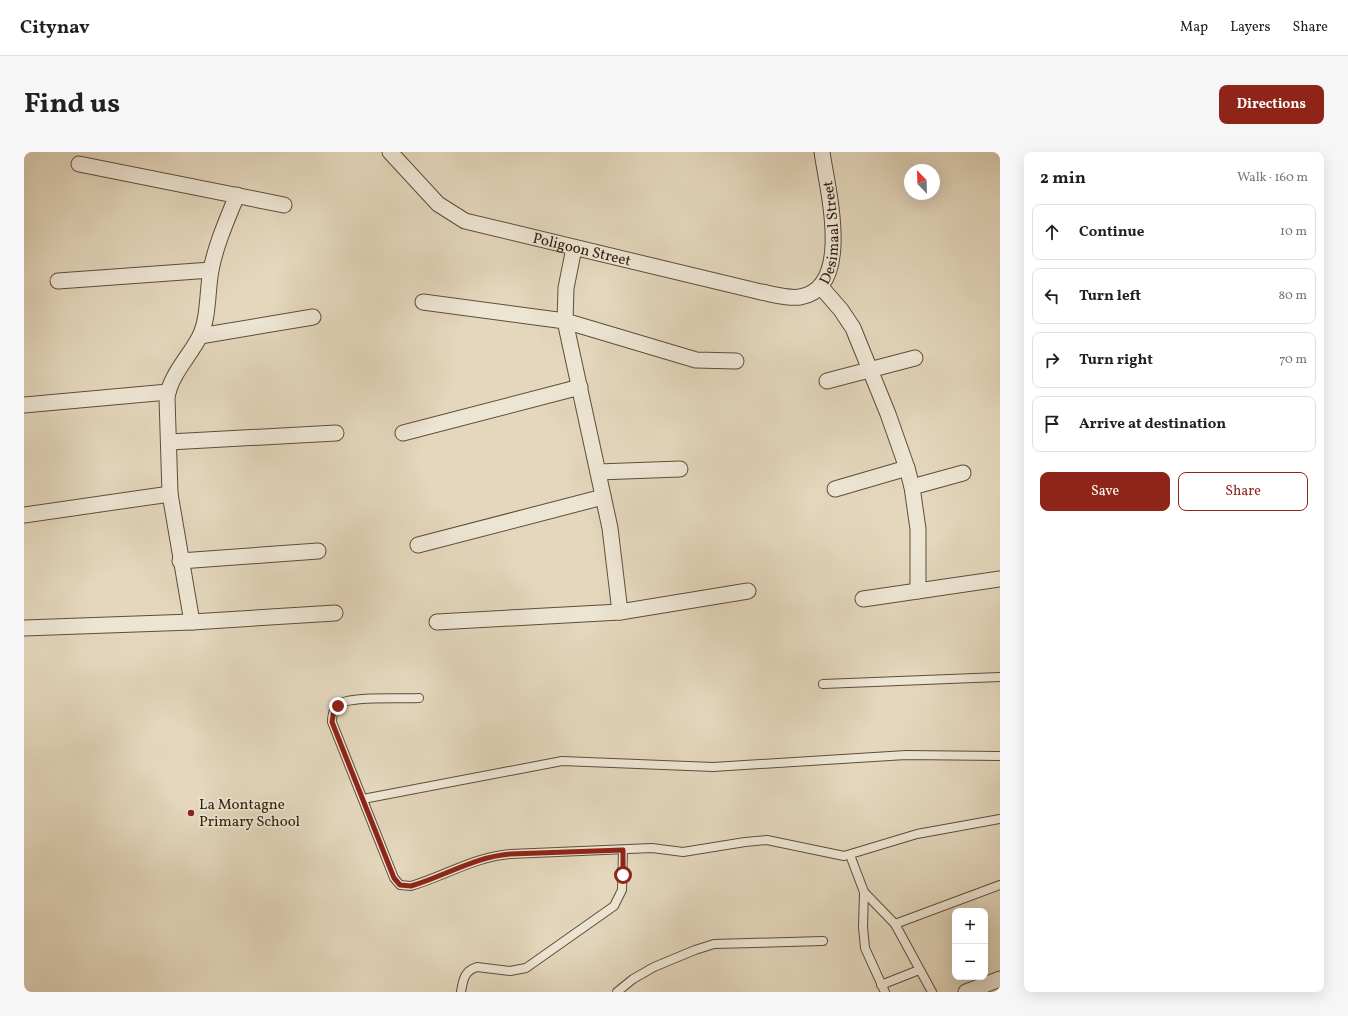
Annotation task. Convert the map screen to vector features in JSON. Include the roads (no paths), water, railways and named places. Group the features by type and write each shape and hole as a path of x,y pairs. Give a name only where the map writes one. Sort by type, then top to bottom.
{"street":[{"name":"Poligoon Street","path":"390,152 438,204 465,221 761,292 799,297"},
{"name":"Desimaal Street","path":"799,297 810,294 821,287 829,273 832,262 833,240 822,152"},
{"path":"79,164 284,205"},
{"path":"192,622 180,561 170,494 168,392 200,336 205,319 211,270 221,234 237,195"},
{"path":"574,248 566,288 565,321 614,550 620,612"},
{"path":"58,280 211,270"},
{"path":"821,287 841,310 852,328 888,414 907,468 912,487 918,529 918,591"},
{"path":"423,302 565,321 696,360 736,361"},
{"path":"200,336 313,317"},
{"path":"827,382 870,369 916,358"},
{"path":"403,433 580,387"},
{"path":"24,405 168,392"},
{"path":"169,442 336,433"},
{"path":"598,472 680,468"},
{"path":"835,489 907,468"},
{"path":"912,487 963,473"},
{"path":"24,514 170,494"},
{"path":"418,545 603,498"},
{"path":"180,561 318,551"},
{"path":"863,599 1000,579"},
{"path":"437,622 620,612 748,591"},
{"path":"24,628 192,622 335,613"},
{"path":"966,992 1000,979"}],"lane":[{"path":"823,684 1000,677"},
{"path":"419,698 348,700 341,703 334,710 332,722 394,878 400,885 416,885 456,868 493,855 663,849 683,852 767,840 840,856 850,855 917,834 1000,819"},
{"path":"363,799 562,761 713,767 906,755 1000,756"},
{"path":"461,992 463,978 472,969 478,967 510,971 526,968 614,906 622,890 623,850"},
{"path":"850,855 864,892 865,948 883,989 919,970"},
{"path":"896,924 1000,885"},
{"path":"864,892 896,924 932,992"},
{"path":"617,992 633,979 654,967 714,944 823,941"}],"place":[{"name":"La Montagne Primary School","path":"191,813"}]}
